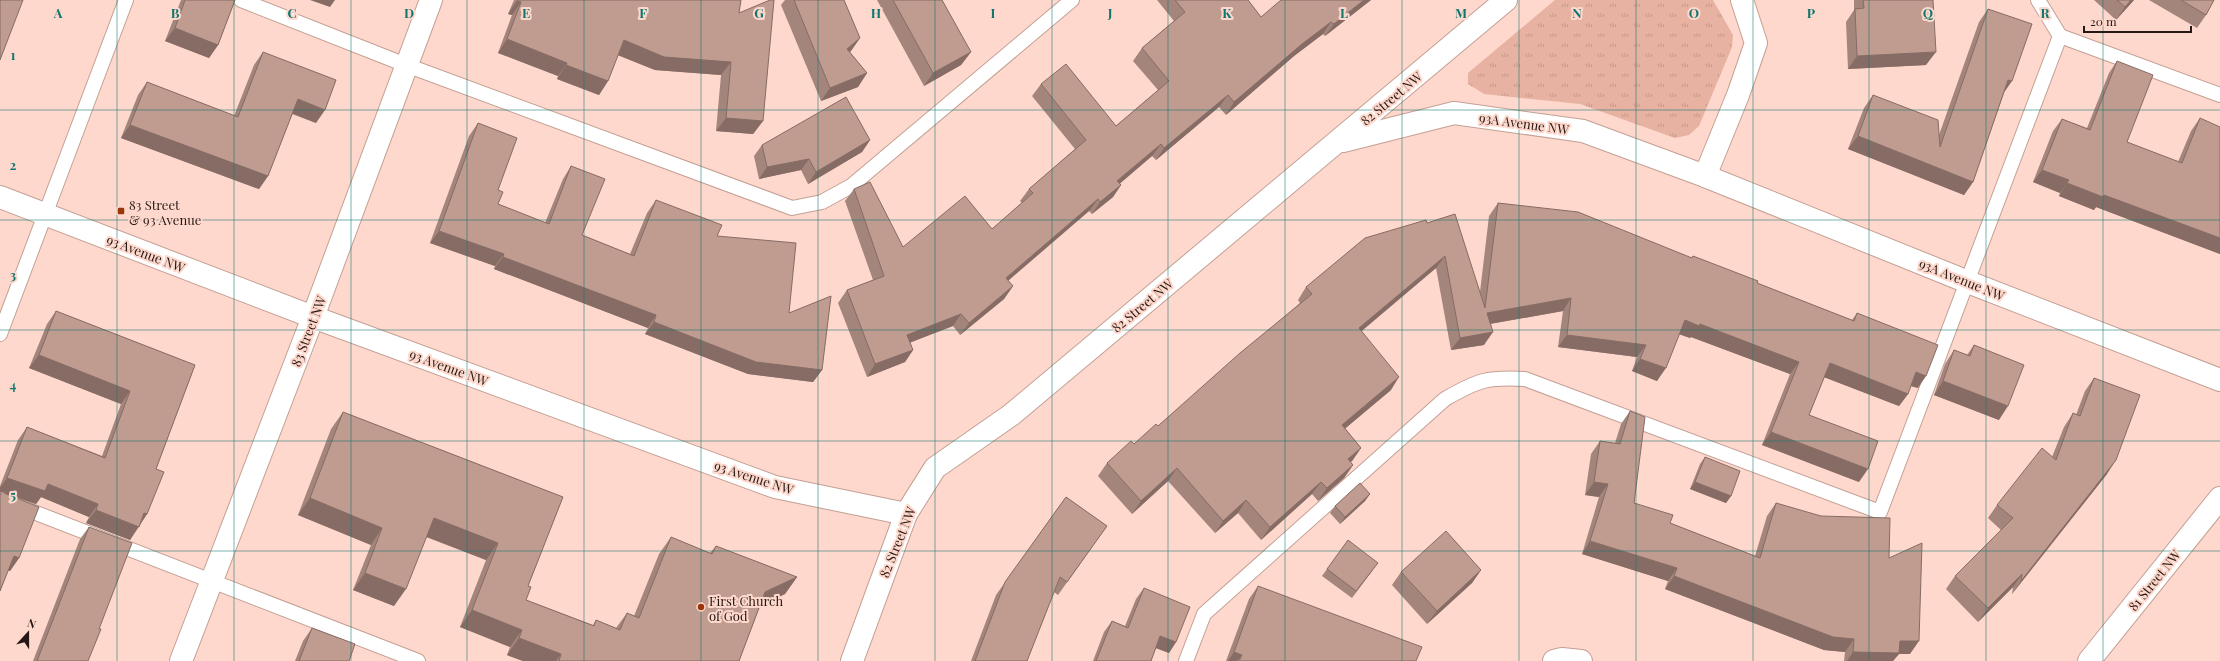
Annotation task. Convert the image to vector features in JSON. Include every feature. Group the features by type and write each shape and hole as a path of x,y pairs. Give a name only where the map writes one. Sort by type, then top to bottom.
{"street":[{"name":"83 Street NW","path":"181,661 313,316 431,0"},
{"name":"82 Street NW","path":"852,661 906,514 935,468 1011,415 1506,0"},
{"path":"1706,176 1738,95 1756,43 1742,0"},
{"name":"93A Avenue NW","path":"1338,142 1454,113 1583,131 1706,176 1968,282 2220,380"},
{"name":"93 Avenue NW","path":"0,198 313,316 775,487 906,514"},
{"name":"81 Street NW","path":"2089,661 2220,498"},
{"path":"1554,661 1562,659 1581,661"}],"lane":[{"path":"0,334 47,215 60,173 126,0"},
{"path":"241,0 406,65 792,208 822,202 851,186 1072,0"},
{"path":"2038,0 2060,36 2220,96"},
{"path":"1186,661 1204,614 1445,399 1470,384 1495,377 1525,379 1880,512 2060,36"},
{"path":"0,499 418,661"}],"green space":[{"path":"1555,0 1713,0 1733,35 1732,47 1699,126 1689,135 1675,138 1580,104 1484,94 1468,84 1468,73"}],"building":[{"path":"0,0 23,0 0,60"},
{"path":"185,0 235,0 218,45 175,28"},
{"path":"741,0 739,13 770,0 774,0 763,121 726,118 731,62 664,57 624,40 608,81 566,65 567,63 507,39 521,2 517,1"},
{"path":"794,0 844,0 860,38 847,49 867,73 830,88"},
{"path":"893,0 942,0 971,52 933,73"},
{"path":"1175,0 1248,0 1261,17 1281,0 1364,0 1334,24 1331,22 1302,44 1234,102 1228,95 1164,148 1161,144 1117,181 1121,185 1100,202 1098,199 1006,278 1013,286 969,323 961,314 907,335 913,350 875,364 847,290 884,276 854,189 870,182 903,247 965,196 992,229 1033,193 1029,189 1086,140 1041,84 1066,64 1116,126 1169,81 1142,48 1185,12"},
{"path":"1863,0 1933,0 1936,52 1857,56 1855,9 1864,8"},
{"path":"2117,0 2131,0 2125,7"},
{"path":"2181,0 2214,0 2206,15"},
{"path":"1988,9 2032,24 2012,81 2008,80 1973,182 1858,136 1873,95 1938,120 1940,147"},
{"path":"263,52 336,80 325,110 298,99 268,176 130,125 147,82 238,117"},
{"path":"2117,61 2153,75 2127,142 2182,163 2200,118 2220,127 2220,238 2104,195 2103,197 2067,183 2069,180 2042,170 2062,119 2090,130"},
{"path":"846,97 870,140 816,172 809,159 767,167 762,145"},
{"path":"478,123 517,138 498,190 503,192 498,204 549,224 571,166 605,179 582,235 634,256 656,200 722,225 717,236 796,243 789,313 831,296 822,370 756,362 654,322 656,315 503,257 504,254 439,231"},
{"path":"1498,203 1578,212 1692,258 1693,256 1758,281 1757,283 1854,321 1857,313 1938,345 1926,376 1916,372 1908,394 1830,363 1809,415 1878,441 1868,469 1771,432 1799,362 1700,324 1699,326 1685,320 1666,368 1640,359 1646,345 1567,335 1571,298 1487,313 1493,332 1460,338 1445,256 1359,328 1399,377 1342,425 1361,448 1348,459 1353,465 1327,488 1321,482 1270,527 1246,500 1223,521 1177,468 1141,501 1107,463 1131,441 1134,444 1156,424 1158,426 1240,353 1312,294 1306,287 1365,238 1426,220 1427,223 1455,214 1485,308"},
{"path":"56,311 195,365 156,469 164,472 147,514 144,513 139,527 96,510 98,504 48,484 45,491 7,478 27,427 105,458 130,391 39,355"},
{"path":"1974,345 2024,365 2008,406 1943,381 1954,350 1970,356"},
{"path":"2094,378 2140,395 2116,460 2021,581 2022,574 1988,608 1955,576 2013,518 1997,505 2042,448 2056,460 2073,413 2080,416"},
{"path":"1630,411 1645,417 1634,503 1673,515 1670,523 1760,558 1776,503 1821,516 1890,518 1889,558 1922,543 1919,641 1900,641 1899,653 1853,652 1854,639 1833,637 1674,576 1677,568 1590,541 1608,484 1594,482 1600,441 1620,444"},
{"path":"343,412 563,497 528,586 531,587 526,600 594,626 596,620 620,630 627,613 639,618 671,537 712,554 716,546 797,577 765,592 739,661 559,661 561,654 519,638 522,630 472,610 498,543 434,518 406,589 365,573 382,528 310,498"},
{"path":"1705,457 1740,471 1731,496 1695,482"},
{"path":"1360,483 1370,494 1345,517 1335,506"},
{"path":"2,491 39,507 19,558 14,556 0,591 0,495"},
{"path":"1066,497 1107,526 1067,582 1060,577 1027,661 975,661 1005,582"},
{"path":"89,527 132,543 99,629 101,629 88,661 37,661"},
{"path":"1446,531 1481,570 1437,611 1401,572"},
{"path":"1348,540 1378,563 1356,591 1327,569"},
{"path":"1258,586 1422,647 1416,661 1239,661 1242,655 1234,652"},
{"path":"1144,588 1190,607 1176,642 1160,636 1151,661 1096,661 1112,621 1128,628"},
{"path":"312,628 355,644 349,661 299,661"}],"place":[{"name":"83 Street & 93 Avenue","path":"121,211"},
{"name":"First Church of God","path":"701,607"}]}
